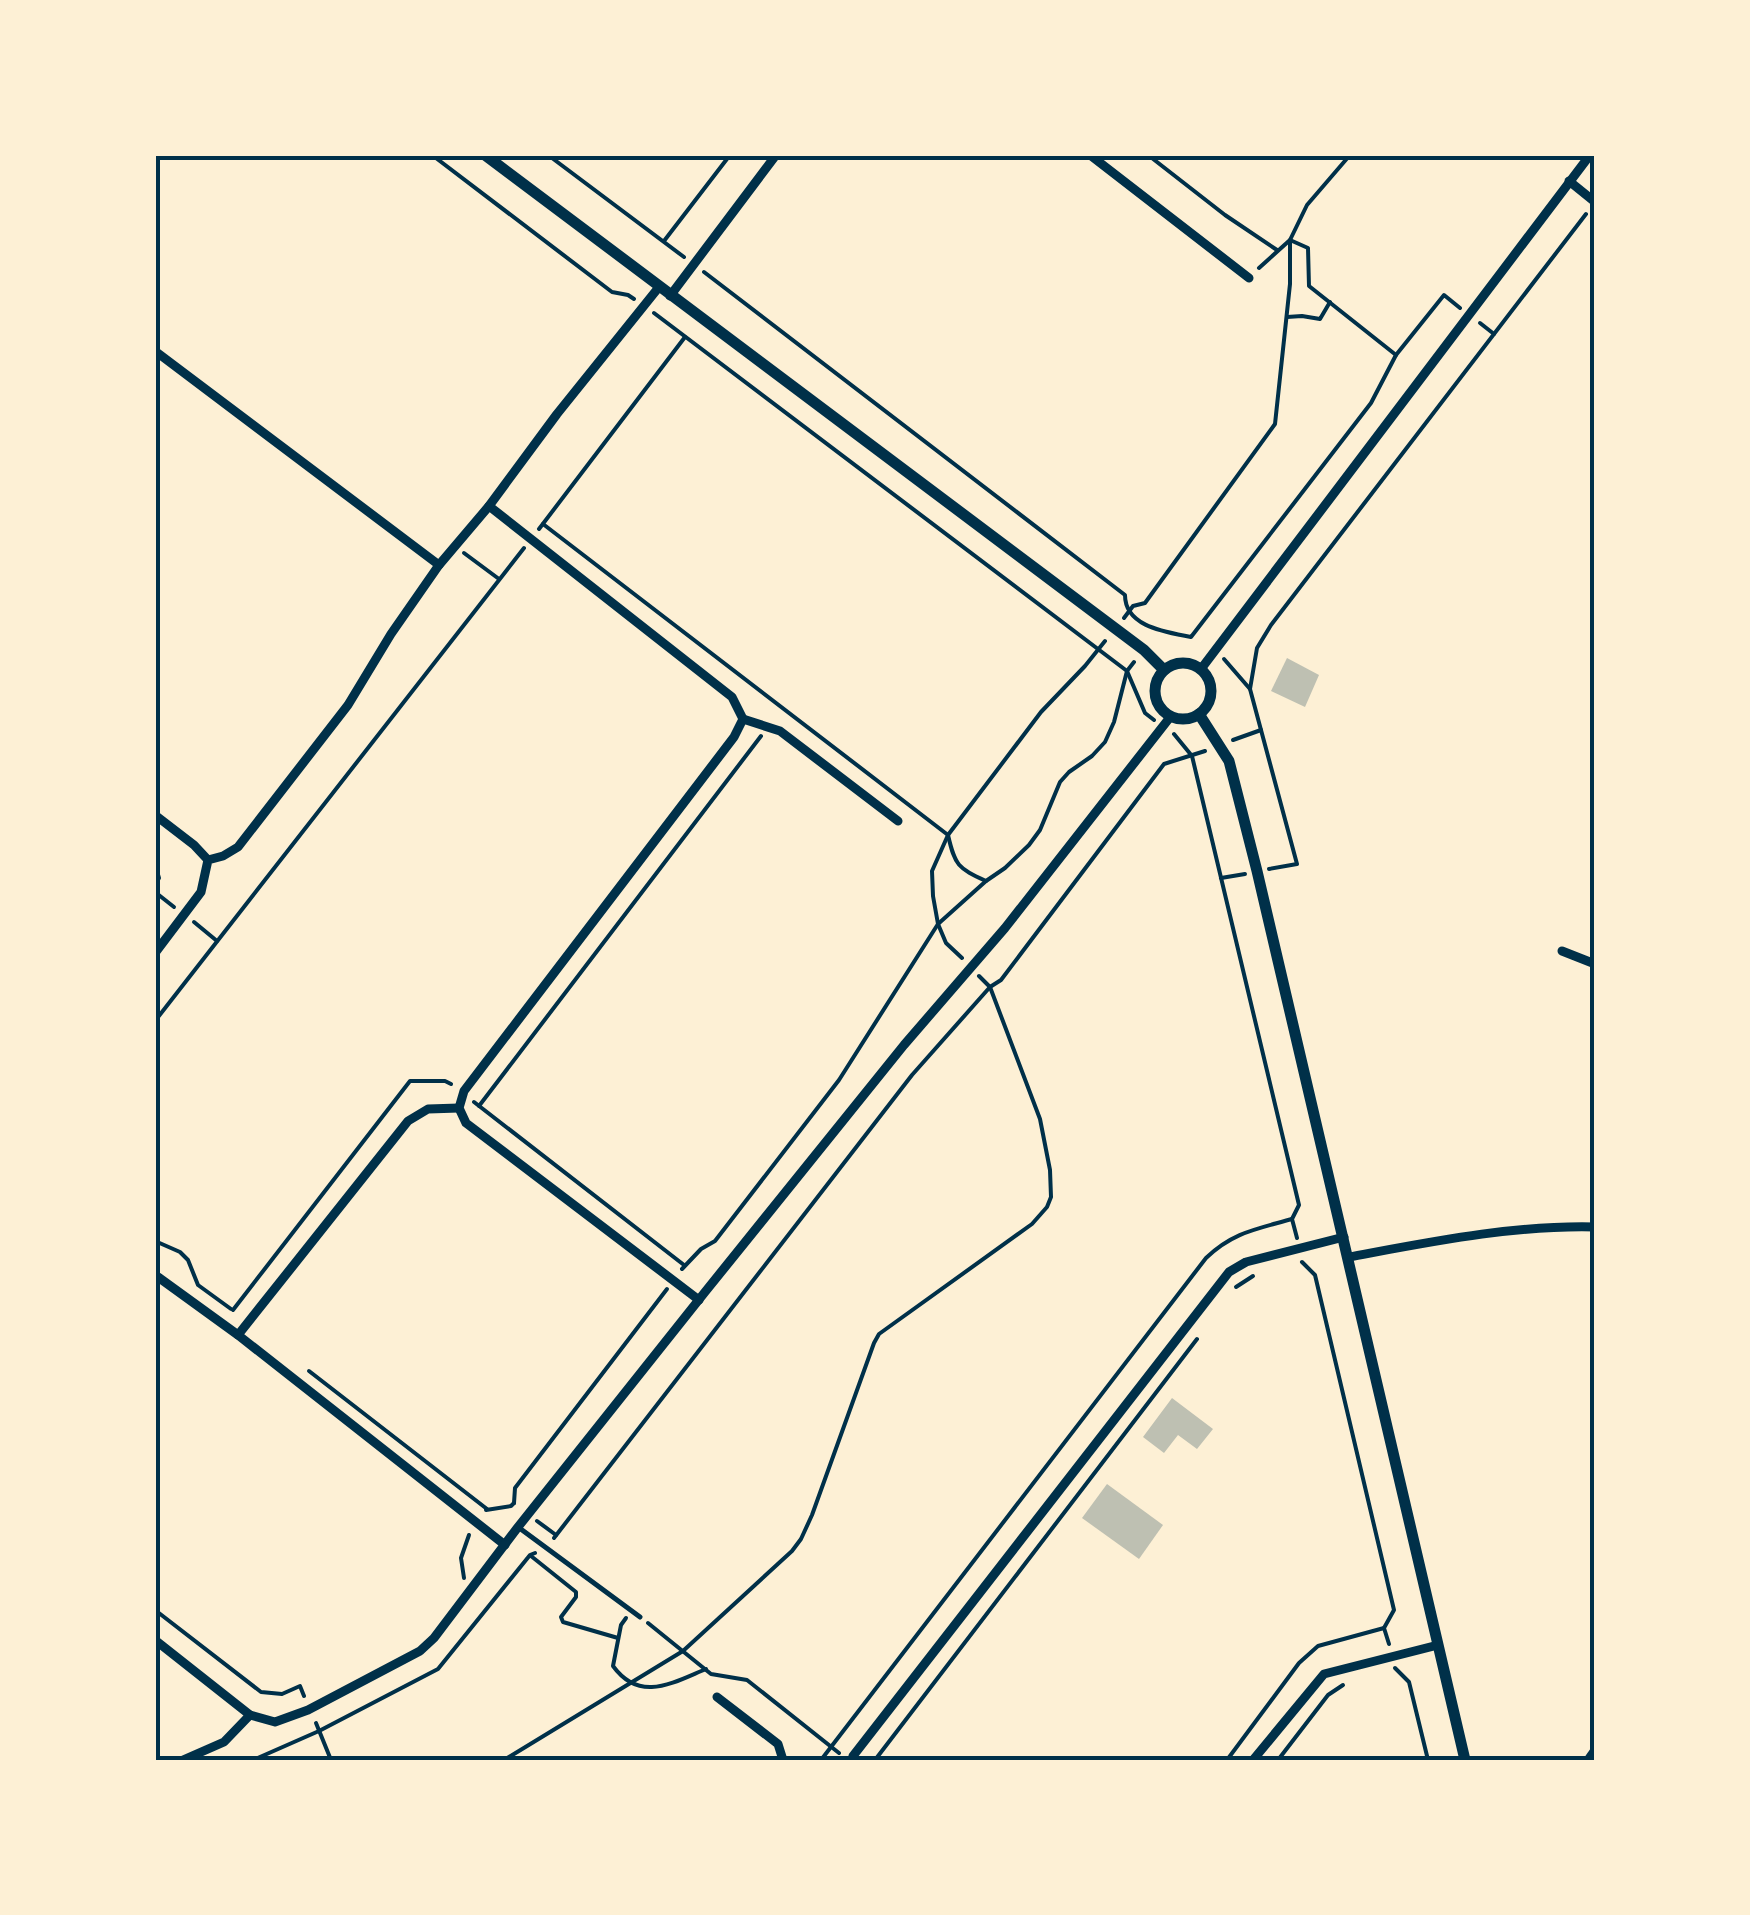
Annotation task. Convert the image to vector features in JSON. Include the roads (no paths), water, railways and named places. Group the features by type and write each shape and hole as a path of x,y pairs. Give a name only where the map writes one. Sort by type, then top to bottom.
{"street":[{"path":"484,155 1144,650 1164,670"},
{"path":"670,296 776,155"},
{"path":"1090,155 1249,278"},
{"path":"1201,669 1590,155"},
{"path":"1569,181 1595,202"},
{"path":"208,860 238,848 348,705 439,566 659,287"},
{"path":"155,351 439,566"},
{"path":"489,506 732,698 743,719 780,731 898,821"},
{"path":"155,1640 250,1715 275,1722 308,1710 420,1651 699,1300 1005,928 1167,721 1199,714 1210,700 1207,677 1192,664 1172,665 1164,670 1156,685 1155,694 1167,721"},
{"path":"1199,714 1229,761 1258,870 1464,1760"},
{"path":"699,1300 466,1124 459,1108 464,1091 734,737 743,719"},
{"path":"155,815 208,860"},
{"path":"155,953 200,892 208,860"},
{"path":"1562,951 1595,964"},
{"path":"238,1336 408,1121 428,1109 459,1108"},
{"path":"1348,1257 1462,1236 1565,1226 1595,1227"},
{"path":"850,1760 1228,1272 1246,1262 1344,1237"},
{"path":"158,1277 505,1545"},
{"path":"1254,1760 1324,1674 1438,1645"},
{"path":"717,1697 778,1744 783,1760"},
{"path":"184,1760 224,1742 250,1715"},
{"path":"1588,1760 1595,1750"}],"lane":[{"path":"518,1527 640,1617"}]}
